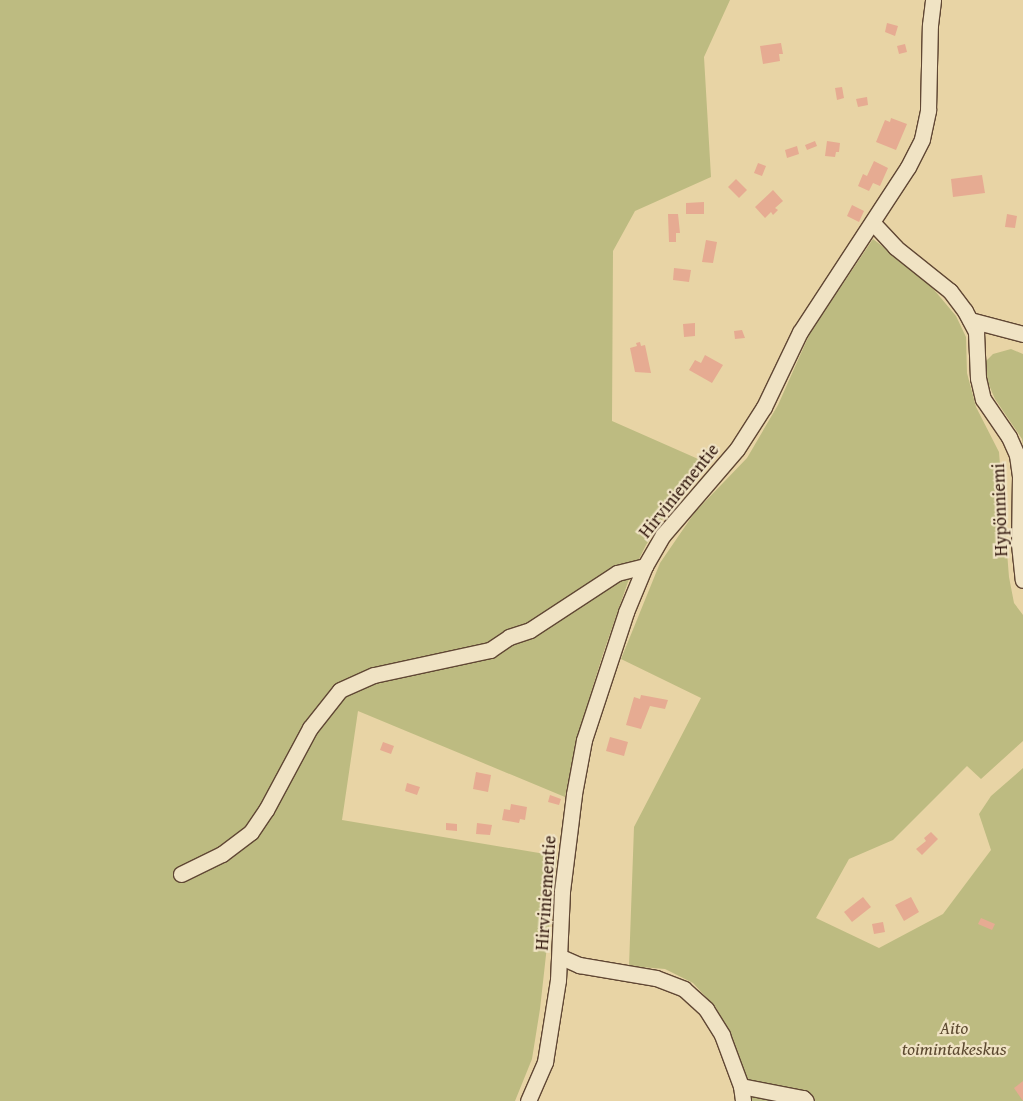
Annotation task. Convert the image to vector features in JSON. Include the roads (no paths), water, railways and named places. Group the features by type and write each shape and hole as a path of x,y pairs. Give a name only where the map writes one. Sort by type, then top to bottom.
{"street":[{"name":"Hirviniementie","path":"528,1101 545,1062 559,974 562,891 574,794 584,740 626,612 645,566 664,535 737,449 764,407 800,332 908,167 922,139 928,110 930,25 933,0"},
{"name":"Hypönniemi","path":"872,223 895,247 950,291 976,332 978,378 983,399 1008,437 1016,454 1020,476 1020,544 1023,580"},
{"path":"970,320 1023,334"},
{"path":"181,874 222,854 251,832 266,810 310,728 340,690 374,674 490,650 509,637 530,630 617,572 645,566"},
{"path":"561,957 579,965 656,978 684,990 706,1009 722,1035 742,1094 803,1098 806,1101"},
{"path":"559,974 603,970"}],"park label":[{"name":"Aito toimintakeskus","path":"954,1039"}]}
